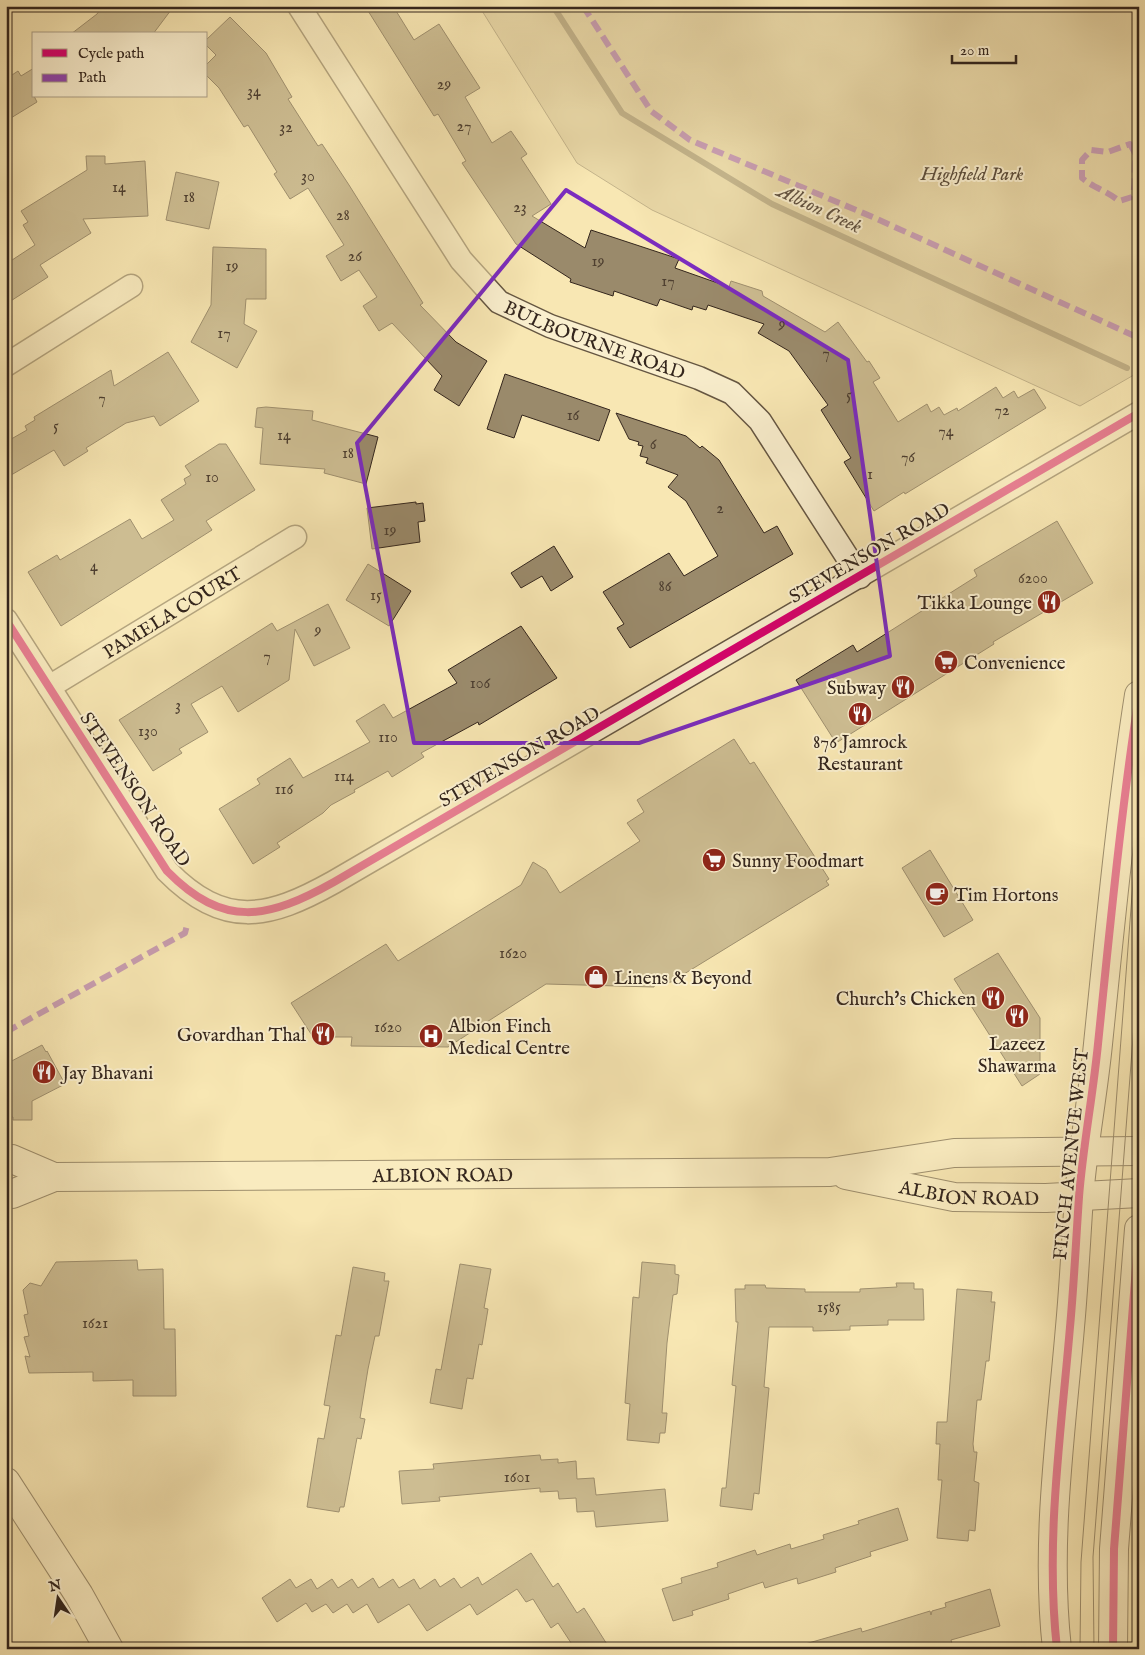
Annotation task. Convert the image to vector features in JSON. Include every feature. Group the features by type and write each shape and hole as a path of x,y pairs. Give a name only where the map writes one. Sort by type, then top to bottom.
{"main road":[{"name":"FINCH AVENUE WEST","path":"1057,1649 1054,1617 1053,1547 1056,1458 1070,1330 1079,1195 1114,879 1139,695"},
{"name":"ALBION ROAD","path":"6,1194 12,1194 54,1177 830,1172 954,1153 1139,1151"},
{"name":"ALBION ROAD","path":"6,1159 12,1159 54,1177"},
{"name":"ALBION ROAD","path":"830,1172 954,1197 1046,1198 1139,1192"},
{"path":"1113,1649 1114,1549 1139,1230"},
{"path":"6,1482 79,1594 109,1649"}],"street":[{"name":"BULBOURNE ROAD","path":"299,6 461,260 499,302 550,326 699,378 732,393 760,421 860,577"},
{"path":"6,365 131,286"},
{"name":"STEVENSON ROAD","path":"6,620 167,871 184,888 202,901 219,908 260,912 283,908 305,898 860,577 1139,413"},
{"name":"PAMELA COURT","path":"48,687 295,538"}],"highlighted area":[{"path":"566,190 848,360 890,656 639,743 414,743 357,443"}],"green space":[{"name":"Highfield Park","path":"479,6 1139,6 1139,372 1080,406 652,210 577,163"}],"building":[{"path":"103,6 174,6 154,32 74,32 97,14"},
{"path":"365,6 393,6 414,40 439,24 480,88 465,97 492,143 511,131 527,154 521,158 551,204 532,216 585,248 591,230 679,259 675,268 729,287 731,281 762,291 763,296 825,332 838,322 880,378 873,382 898,422 927,404 931,412 939,407 944,415 957,408 958,411 996,387 1003,398 1014,391 1018,398 1034,389 1046,408 874,511 844,462 851,458 821,410 828,405 789,351 758,333 764,324 708,305 706,310 693,306 692,310 660,299 657,306 614,291 613,296 570,282 571,279 516,244 462,163 466,161 438,114 434,116"},
{"path":"230,17 266,53 292,97 288,99 318,146 322,144 349,185 423,303 420,305 456,342 487,361 459,406 434,390 442,376 392,323 379,331 363,306 377,297 359,270 341,281 326,256 344,245 308,188 290,199 274,174 277,172 248,125 244,127 219,88 208,77 208,63 216,55 208,47 208,38"},
{"path":"32,69 32,98 35,98 37,102 6,121 6,79 18,71 21,76"},
{"path":"86,156 105,156 105,164 145,161 148,216 83,219 91,233 40,265 48,277 6,304 6,264 35,245 23,225 28,222 21,211 87,170"},
{"path":"176,172 219,182 209,229 166,220"},
{"path":"213,247 266,249 266,299 246,299 244,324 257,331 237,368 191,342 211,305"},
{"path":"168,352 199,401 160,426 154,416 126,423 86,448 88,451 64,466 54,450 6,478 6,442 27,430 25,426 35,420 34,417 111,370 114,386"},
{"path":"505,374 610,410 599,441 522,415 514,438 487,429"},
{"path":"257,408 313,411 312,420 378,437 366,484 324,473 325,469 260,464 263,428 255,427"},
{"path":"616,413 686,436 700,448 702,446 719,460 764,533 777,526 793,554 630,648 617,628 624,624 603,592 669,553 684,576 718,556 686,501 668,487 678,475 646,463 648,458 640,456 643,446 638,445 639,442 629,439"},
{"path":"219,444 226,444 255,490 206,521 212,530 61,626 28,572 57,555 60,560 130,519 142,539 174,520 161,500 186,484 184,479 191,475 185,466"},
{"path":"416,502 416,504 423,503 425,521 418,522 420,542 372,549 367,508"},
{"path":"1057,521 1093,583 993,642 994,644 836,743 796,680 853,645 857,652 977,576 974,570"},
{"path":"554,546 573,577 551,591 542,576 521,588 511,573"},
{"path":"368,564 411,591 389,626 346,600"},
{"path":"328,604 350,648 314,666 295,629 289,680 238,712 222,686 191,704 208,732 179,749 182,753 153,771 119,720 272,623 277,631"},
{"path":"521,626 557,678 479,725 478,722 421,753 424,757 392,777 388,771 354,790 355,792 331,805 323,813 277,843 280,847 253,864 219,809 260,784 257,779 290,758 303,778 370,742 356,721 384,704 393,718 457,683 448,670"},
{"path":"734,739 750,764 754,762 829,879 826,881 829,885 671,982 655,983 654,987 546,984 448,1047 351,1046 352,1037 313,1037 291,1003 386,944 398,961 521,885 533,862 546,870 560,893 640,841 627,823 644,812 637,800"},
{"name":"Tim Hortons","path":"930,850 973,920 944,937 902,868"},
{"path":"998,953 1040,1018 1040,1074 1022,1086 954,979"},
{"path":"42,1045 65,1084 32,1101 32,1120 13,1120 13,1117 6,1117 6,1064"},
{"path":"137,1260 138,1270 163,1269 164,1329 175,1329 176,1396 133,1396 133,1380 93,1381 93,1372 29,1373 25,1356 30,1357 24,1337 29,1336 24,1315 28,1314 23,1290 30,1283 41,1286 56,1262"},
{"path":"642,1262 675,1265 675,1274 679,1275 677,1294 673,1295 667,1343 662,1413 667,1413 665,1433 660,1433 659,1443 627,1440 630,1404 625,1403 633,1297 639,1298"},
{"path":"460,1264 491,1269 484,1308 488,1309 482,1345 479,1344 473,1379 467,1378 462,1409 430,1403 436,1369 441,1370"},
{"path":"353,1267 385,1273 384,1281 389,1281 379,1336 375,1336 368,1369 360,1418 365,1419 361,1439 357,1438 344,1507 340,1507 339,1512 307,1507 318,1438 324,1439 330,1406 324,1405 336,1335 341,1336"},
{"path":"896,1283 914,1283 914,1289 923,1289 924,1320 888,1320 888,1325 850,1326 850,1330 813,1331 813,1327 769,1327 764,1387 769,1388 759,1494 754,1493 752,1510 720,1506 722,1488 726,1488 736,1386 732,1385 738,1322 736,1322 735,1289 745,1289 745,1285 765,1285 766,1288 805,1289 805,1292 860,1292 860,1289 897,1287"},
{"path":"957,1289 992,1292 991,1302 995,1302 989,1361 986,1361 981,1400 977,1400 973,1444 974,1452 977,1452 974,1481 979,1483 975,1531 969,1530 968,1541 937,1538 942,1480 938,1480 940,1444 936,1444 937,1422 947,1422"},
{"path":"540,1455 541,1460 558,1459 558,1463 576,1461 577,1479 594,1478 596,1495 665,1489 668,1521 596,1527 594,1511 577,1512 576,1498 559,1499 558,1491 540,1492 540,1488 439,1497 440,1501 402,1504 399,1471 434,1469 433,1464"},
{"path":"898,1508 908,1540 870,1552 871,1556 835,1568 836,1572 798,1584 797,1578 765,1588 763,1582 728,1594 729,1599 692,1611 693,1615 673,1621 662,1589 682,1583 681,1578 718,1567 717,1563 755,1550 757,1555 790,1544 791,1549 824,1539 823,1535 859,1524 858,1521"},
{"path":"531,1553 553,1587 558,1583 577,1613 584,1608 610,1649 575,1649 558,1623 551,1628 533,1599 526,1602 517,1589 477,1615 470,1604 427,1631 409,1604 378,1623 367,1604 353,1613 347,1604 333,1613 326,1604 312,1612 306,1603 277,1622 262,1598 290,1579 296,1588 311,1579 317,1589 332,1579 338,1588 352,1579 358,1588 373,1578 379,1588 393,1579 399,1588 414,1579 420,1589 435,1579 440,1587 454,1578 461,1588 478,1577 482,1585"},
{"path":"990,1589 1000,1626 951,1640 952,1644 942,1649 806,1649 805,1644 861,1628 862,1632 930,1611 931,1615 932,1611 946,1607 945,1603"}],"waterway":[{"name":"Albion Creek","path":"553,6 622,113 772,204 1127,368"}],"tram line":[{"path":"1080,1649 1081,1562 1139,804"},
{"path":"1094,1649 1093,1557 1139,960"}],"marked path":[{"path":"583,6 651,111 690,140 875,218 1139,338"},
{"path":"1130,144 1136,155 1132,197 1119,201 1082,178 1082,160 1091,150 1108,152 1130,144"},
{"path":"6,1032 185,933 187,925"}],"cycle path":[{"path":"6,620 167,871 188,890 208,902 227,910 247,912 267,910 310,895 334,882 1139,413"},
{"path":"1057,1649 1054,1609 1053,1528 1073,1295 1079,1197 1096,1063 1121,826 1139,695"},
{"path":"1113,1649 1114,1549 1139,1229"}],"place":[{"name":"Tikka Lounge","path":"1049,602"},
{"name":"Convenience","path":"946,662"},
{"name":"Subway","path":"903,687"},
{"name":"876 Jamrock Restaurant","path":"860,714"},
{"name":"Sunny Foodmart","path":"714,860"},
{"name":"Tim Hortons","path":"937,894"},
{"name":"Linens & Beyond","path":"596,977"},
{"name":"Church's Chicken","path":"993,998"},
{"name":"Lazeez Shawarma","path":"1017,1016"},
{"name":"Govardhan Thal","path":"323,1034"},
{"name":"Albion Finch Medical Centre","path":"431,1036"},
{"name":"Jay Bhavani","path":"44,1072"}]}
